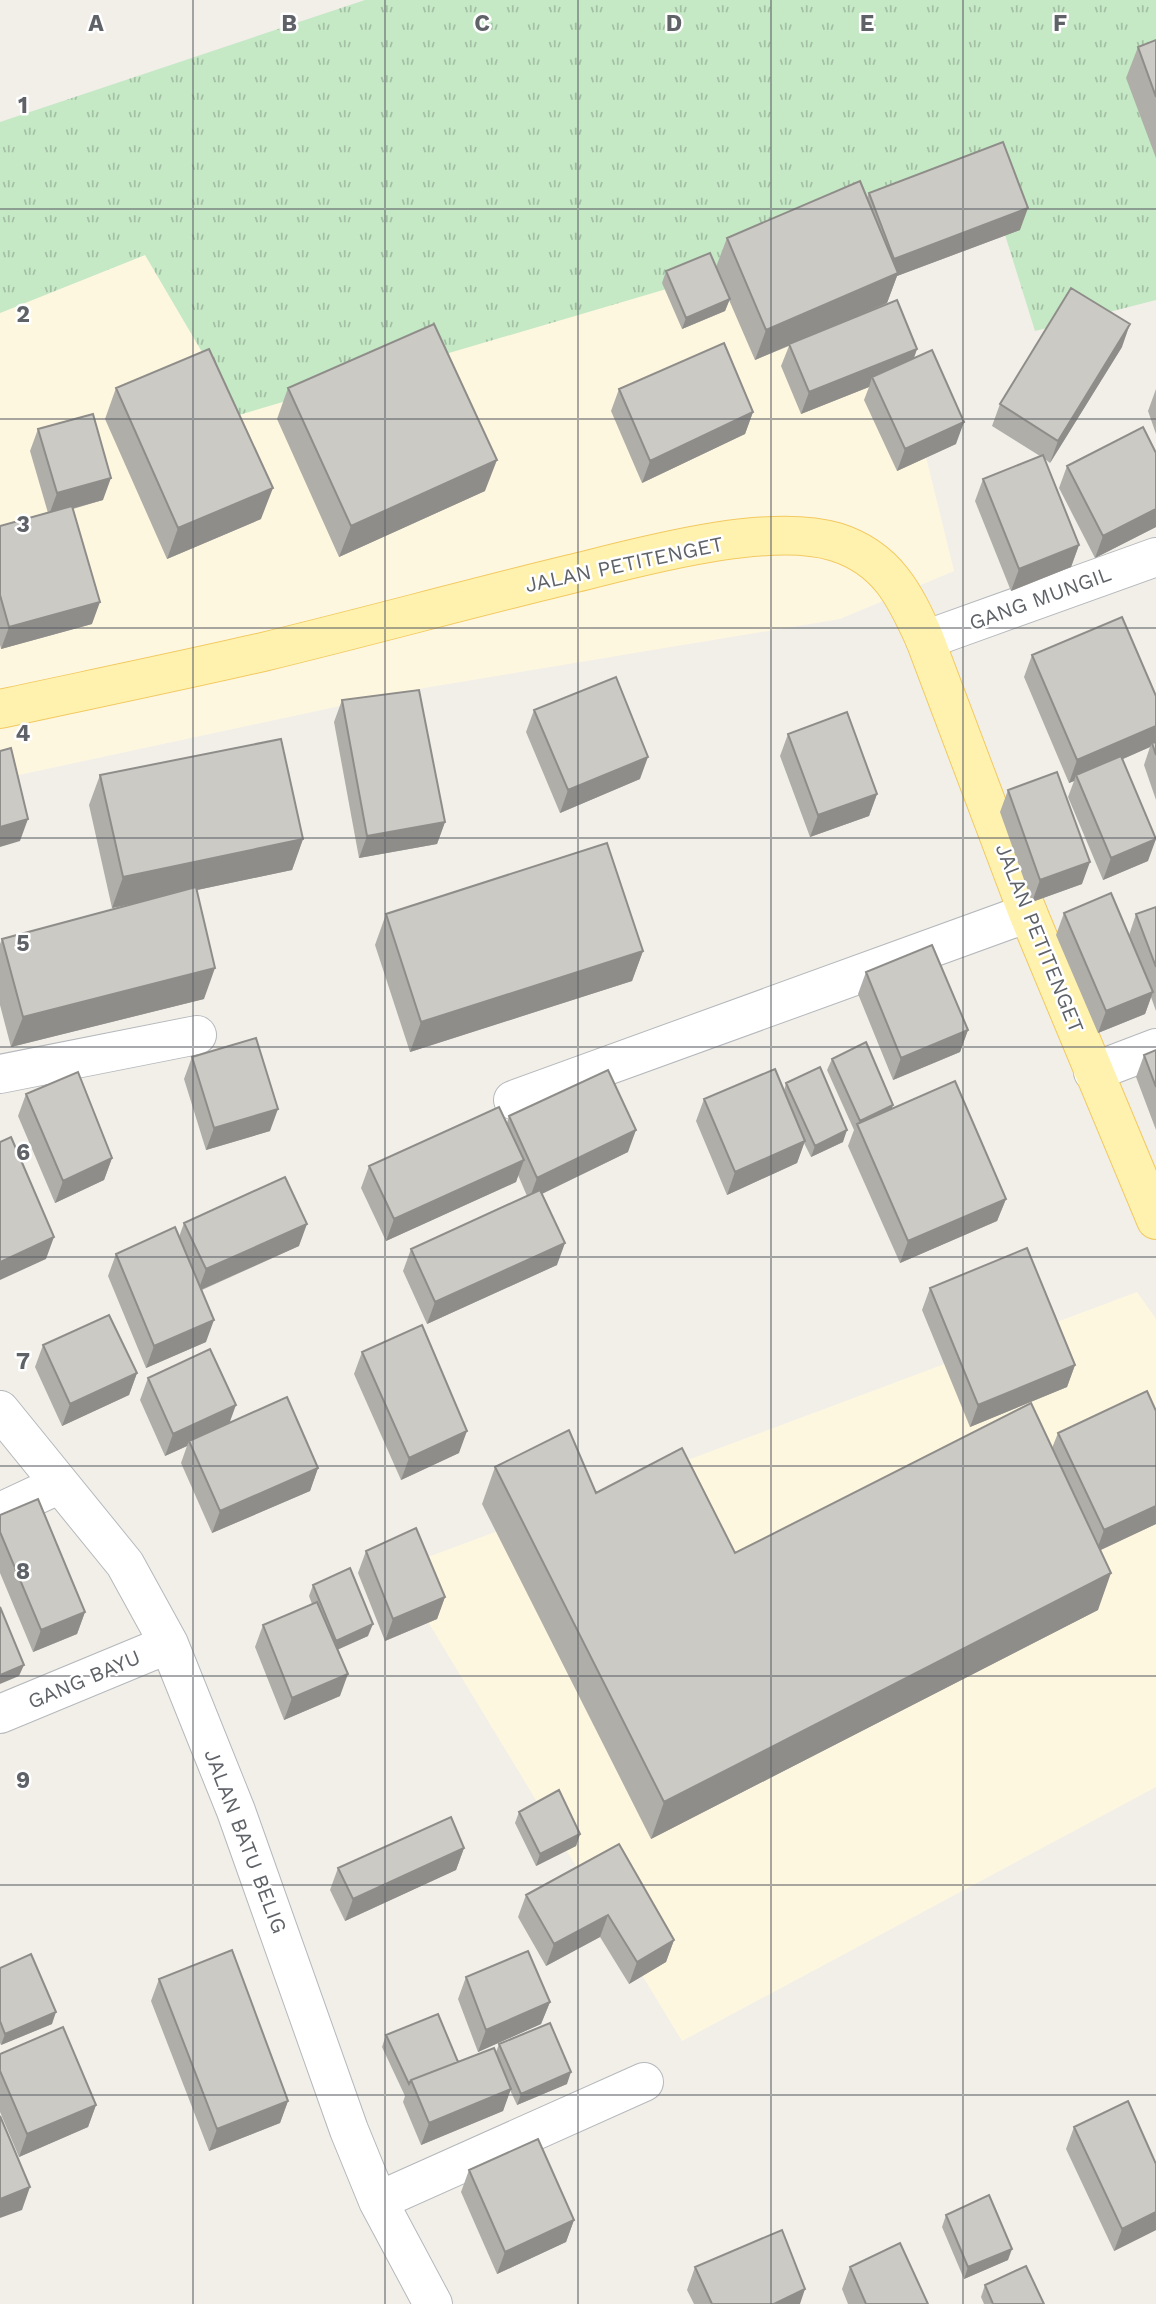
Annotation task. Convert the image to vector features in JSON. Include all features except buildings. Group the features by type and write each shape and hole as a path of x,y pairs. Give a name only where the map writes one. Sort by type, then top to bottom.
{"main road":[{"name":"JALAN PETITENGET","path":"0,709 263,652 667,551 753,538 803,537 835,542 858,552 884,569 909,604 1028,913 1156,1220"}],"street":[{"name":"GANG MUNGIL","path":"925,640 1156,557"},
{"path":"513,1100 1028,913"},
{"path":"0,1074 197,1035"},
{"path":"1093,1072 1156,1048"},
{"name":"JALAN BATU BELIG","path":"0,1410 58,1485 125,1564 169,1644 241,1823 349,2130 378,2202 433,2304"},
{"path":"0,1512 58,1485"},
{"name":"GANG BAYU","path":"0,1714 169,1644"},
{"path":"378,2202 644,2082"}],"shaded area":[{"path":"870,229 954,571 840,619 424,688 0,779 0,313 145,255"},
{"path":"1137,1292 1156,1319 1156,1787 682,2041 396,1569"}],"green space":[{"path":"365,0 1156,0 1156,300 1035,331 992,193 239,415 145,255 0,313 0,122"}]}
